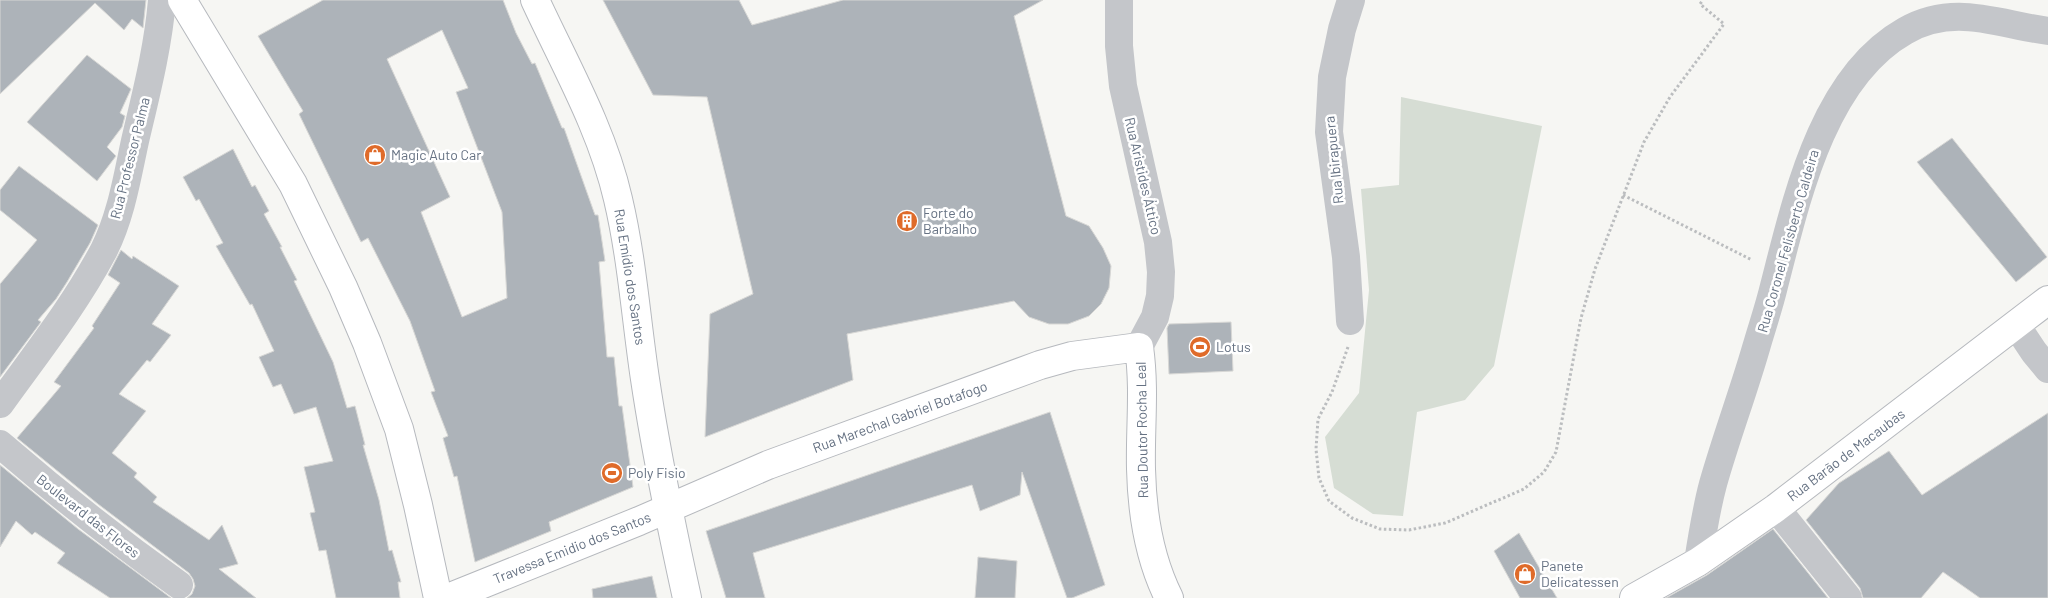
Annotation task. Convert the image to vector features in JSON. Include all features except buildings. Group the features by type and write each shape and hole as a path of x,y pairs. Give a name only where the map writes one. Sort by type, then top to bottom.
{"street":[{"name":"Rua Professor Palma","path":"0,404 70,307 104,250 119,214 152,66 162,0"},
{"path":"182,0 293,184 343,287 367,343 398,429 418,505 438,598"},
{"name":"Rua Emídio dos Santos","path":"535,0 593,123 607,160 618,198 630,255 655,444 687,598"},
{"name":"Rua Aristides Áttico","path":"1119,0 1119,46 1123,86 1158,242 1161,272 1160,296 1155,317 1139,347"},
{"name":"Rua Ibirapuera","path":"1350,321 1346,257 1328,132 1332,77 1338,45 1351,0"},
{"name":"Rua Coronel Felisberto Caldeira","path":"1698,562 1713,485 1751,364 1800,187 1817,140 1834,108 1859,70 1883,46 1904,31 1941,17 1976,16 2048,31"},
{"name":"Rua Barão de Macaubas","path":"1634,598 1698,562 1776,508 2048,300"},
{"path":"2016,325 2048,369"},
{"name":"Rua Marechal Gabriel Botafogo","path":"668,509 768,465 1040,365 1072,356 1139,347"},
{"name":"Rua Doutor Rocha Leal","path":"1139,347 1143,376 1142,499 1154,562 1169,598"},
{"name":"Boulevard das Flores","path":"0,444 68,502 179,585"},
{"path":"1776,508 1848,598"},
{"name":"Travessa Emidio dos Santos","path":"448,598 668,509"}],"path":[{"path":"1350,321 1349,345 1342,367 1318,419 1316,449 1319,478 1329,501 1352,518 1380,529 1408,530 1445,523 1524,489 1544,472 1556,452 1581,318 1595,269 1644,142 1670,97 1724,24 1700,4 1703,0"},
{"path":"1623,195 1777,273"}],"shaded area":[{"path":"1401,97 1542,126 1494,366 1465,400 1417,412 1403,516 1373,514 1334,488 1325,437 1359,393 1369,290 1361,189 1399,185"}],"place":[{"name":"Magic Auto Car","path":"375,155"},
{"name":"Forte do Barbalho","path":"907,221"},
{"name":"Lotus","path":"1200,347"},
{"name":"Poly Fisio","path":"612,473"},
{"name":"Panete Delicatessen","path":"1525,574"}]}
